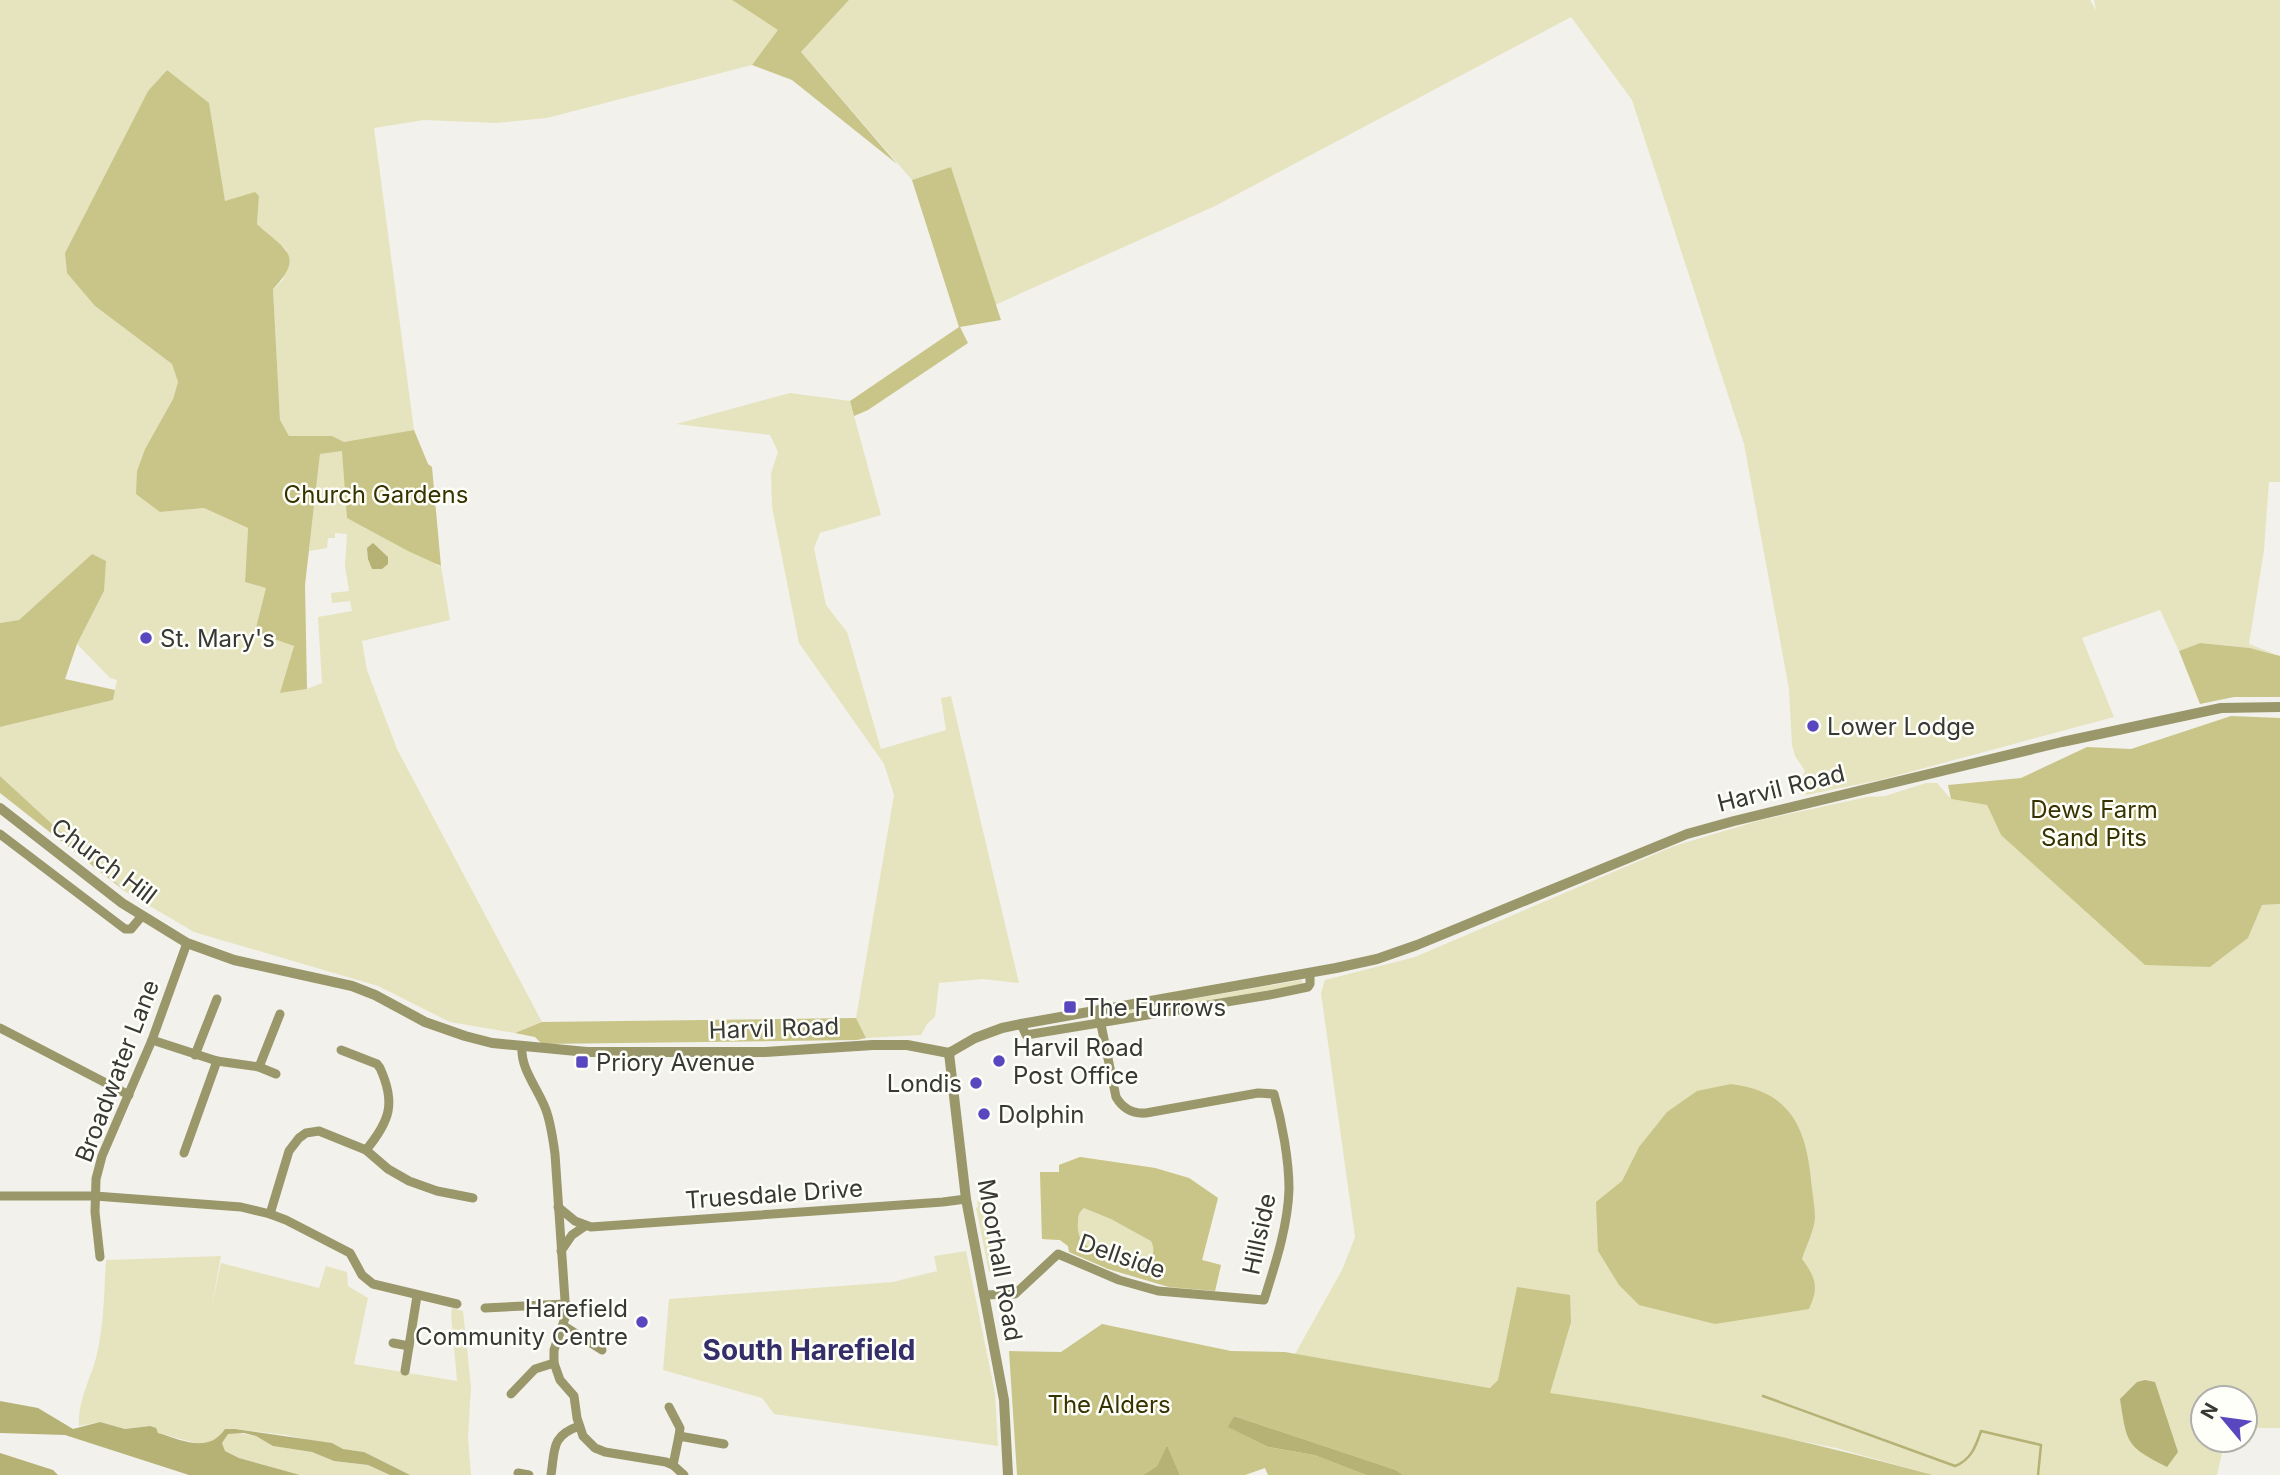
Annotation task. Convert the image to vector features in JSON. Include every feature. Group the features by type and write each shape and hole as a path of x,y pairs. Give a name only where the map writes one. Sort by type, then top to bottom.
{"street":[{"name":"Harvil Road","path":"522,1046 587,1052 765,1052 907,1045 949,1053 975,1038 1002,1028 1377,959 1417,946 1650,848 1734,821 2062,742 2221,708 2280,707"},
{"name":"Church Hill","path":"0,808 80,873 141,917 187,943 234,960 352,986 445,1030 492,1043 522,1046"},
{"path":"0,834 125,929 131,929 141,917"},
{"name":"Broadwater Lane","path":"100,1257 95,1196 102,1156 152,1040 187,943"},
{"path":"1021,1024 1026,1035 1304,989 1310,984 1310,972"},
{"path":"195,1055 217,999"},
{"path":"1098,1010 1101,1023"},
{"path":"259,1067 279,1014"},
{"name":"Hillside","path":"1101,1023 1116,1097 1122,1106 1132,1112 1146,1113 1258,1093 1274,1094 1289,1191 1264,1300"},
{"path":"0,1028 129,1095"},
{"path":"152,1040 195,1055 259,1067 276,1074"},
{"path":"522,1046 522,1060 544,1104 552,1131 566,1304 564,1326 554,1350 554,1363 560,1380 574,1396 579,1426 588,1443 595,1448 673,1465 684,1475"},
{"path":"341,1051 377,1064 385,1082 390,1102 389,1114 386,1124 366,1150"},
{"name":"Moorhall Road","path":"949,1053 966,1199 1004,1400 1009,1475"},
{"path":"184,1153 217,1061"},
{"path":"270,1214 289,1151 306,1133 319,1131 366,1150 388,1169 409,1181 436,1191 473,1198"},
{"path":"0,1196 95,1196 241,1207 270,1214 350,1253 366,1280 418,1296 457,1304"},
{"name":"Truesdale Drive","path":"585,1226 966,1199"},
{"path":"558,1207 585,1226 572,1235 560,1252"},
{"name":"Dellside","path":"984,1295 1016,1294 1058,1254 1119,1280 1158,1291 1264,1300"},
{"path":"405,1371 418,1296"},
{"path":"485,1308 566,1304"},
{"path":"564,1326 602,1350"},
{"path":"393,1343 410,1346"},
{"path":"511,1394 535,1369 554,1363"},
{"path":"669,1407 680,1428 673,1465"},
{"path":"551,1475 561,1434 579,1426"},
{"path":"680,1436 724,1444"},
{"path":"518,1473 529,1475"}],"green space":[{"name":"Church Gardens","path":"0,0 732,0 779,30 752,65 547,118 496,123 424,120 374,128 414,430 344,443 332,436 289,436 280,421 273,289 283,280 287,250 257,224 259,196 225,201 218,167 167,70 148,91 65,253 95,306 172,364 178,382 173,399 145,449 137,471 160,512 204,508 248,528 245,582 266,588 294,645 281,693 307,689 322,683 318,617 352,611 350,601 332,603 331,593 349,591 345,566 347,534 335,533 335,538 328,538 327,548 309,551 320,454 416,436 437,566 441,566 450,620 362,641 367,670 397,749 542,1022 515,1033 450,1022 378,986 194,932 126,892 0,776 0,727 113,700 117,680 110,678 77,644 104,591 92,554 19,620 0,623"},
{"path":"732,0 849,0 801,52 897,164 792,80 752,65 778,30"},
{"path":"849,0 2090,0 2096,10 2094,0 2280,0 2280,482 2269,482 2264,550 2249,644 2275,654 2250,648 2200,643 2179,651 2160,610 2082,638 2114,717 1880,780 1806,795 1799,784 1805,771 1795,756 1792,745 1789,689 1744,444 1632,100 1571,17 1215,206 995,305 951,167 912,180 801,52"},
{"name":"Church Gardens","path":"167,70 209,103 225,201 255,192 259,196 257,224 288,253 288,268 273,289 280,420 289,436 332,436 344,442 414,430 428,464 432,467 441,566 347,518 342,451 320,454 305,585 307,689 280,693 294,646 255,632 266,588 245,582 248,528 204,508 160,512 136,494 137,471 145,449 173,399 178,382 172,364 95,306 67,273 65,253 148,91"},
{"path":"951,167 1001,320 960,327 968,343 868,410 854,416 850,401 959,327 912,180"},
{"path":"790,393 850,401 881,515 820,533 814,548 826,605 847,632 881,749 946,730 941,698 951,696 1019,983 983,979 939,983 935,1017 921,1035 866,1038 856,1018 894,795 884,764 799,643 772,507 771,473 778,452 770,435 676,424"},
{"path":"92,554 106,561 104,591 77,644 65,679 115,690 113,700 0,727 0,623 19,620"},
{"path":"2200,643 2250,648 2280,656 2280,697 2234,697 2200,704 2179,651"},
{"name":"Dews Farm Sand Pits","path":"2231,716 2280,718 2280,904 2262,905 2248,938 2210,967 2145,965 2001,835 1987,805 1951,799 1948,785 2021,778 2087,747 2131,749"},
{"path":"0,776 126,892 0,793"},
{"path":"1926,783 1937,783 1951,799 1987,805 2001,835 2197,966 2210,967 2248,938 2262,905 2280,904 2280,1428 2259,1428 2259,1384 2189,1384 2189,1454 2222,1454 2217,1475 1933,1475 1836,1448 1585,1398 1491,1388 1295,1354 1342,1270 1355,1237 1321,993 1325,980 1415,957 1674,846 1761,820 1867,797 1885,796"},
{"path":"1301,980 1302,985 1107,1017 1107,1014"},
{"path":"856,1018 866,1038 542,1044 535,1037 515,1033 542,1022"},
{"path":"1731,1084 1767,1094 1791,1114 1799,1128 1809,1161 1815,1218 1802,1259 1813,1277 1815,1289 1809,1309 1715,1324 1639,1305 1619,1285 1598,1251 1596,1202 1622,1181 1639,1147 1667,1112 1697,1091"},
{"path":"1080,1157 1155,1168 1189,1178 1218,1198 1202,1260 1221,1265 1215,1291 1169,1287 1108,1269 1069,1252 1068,1246 1060,1240 1042,1239 1040,1172 1059,1172 1059,1165"},
{"path":"1080,1157 1155,1168 1189,1178 1218,1198 1202,1260 1221,1265 1215,1291 1169,1287 1108,1269 1069,1252 1068,1246 1060,1240 1042,1239 1040,1172 1059,1172 1059,1165","holes":["1084,1208 1151,1241 1153,1256 1148,1263 1139,1268 1122,1265 1100,1255 1082,1241 1078,1225 1079,1214"]},
{"path":"982,1200 989,1236 983,1237 989,1237 997,1270 989,1272 976,1208 977,1201"},
{"path":"966,1251 995,1393 998,1446 774,1414 762,1398 663,1370 669,1299 893,1282 937,1271 934,1256"},
{"path":"221,1256 212,1306 221,1263 319,1288 326,1266 347,1272 348,1286 368,1298 354,1364 457,1381 451,1314 452,1308 463,1311 471,1387 468,1438 471,1475 410,1475 364,1452 286,1435 235,1429 203,1445 158,1433 150,1426 125,1429 100,1422 79,1426 82,1400 101,1334 106,1260"},
{"name":"The Alders","path":"1517,1287 1570,1295 1571,1322 1550,1393 1743,1428 1933,1475 1403,1475 1396,1470 1234,1416 1229,1427 1268,1447 1314,1455 1366,1475 1268,1475 1265,1468 1245,1475 1180,1475 1167,1445 1157,1466 1143,1475 1017,1475 1009,1351 1061,1352 1102,1324 1231,1351 1285,1352 1490,1388 1498,1380"},
{"path":"228,1434 256,1436 274,1446 312,1452 334,1461 368,1465 390,1475 300,1475 239,1458 225,1451 222,1443"}],"shaded area":[{"path":"373,543 388,557 388,564 382,569 372,569 368,559 367,548"},
{"path":"2137,1382 2155,1382 2178,1452 2167,1467 2143,1454 2127,1435 2120,1399"},
{"path":"0,1401 38,1408 73,1429 100,1422 125,1429 150,1426 156,1428 158,1433 203,1443 218,1437 225,1429 235,1429 332,1443 343,1449 364,1452 410,1475 390,1475 368,1465 334,1461 312,1452 273,1446 256,1436 244,1433 228,1434 222,1443 225,1451 239,1458 300,1475 189,1475 65,1435 0,1433"},
{"path":"1234,1416 1396,1470 1403,1475 1366,1475 1314,1455 1268,1447 1228,1427"},
{"path":"1167,1445 1180,1475 1143,1475 1157,1466"},
{"path":"0,1453 53,1470 58,1475 0,1475"}],"waterway":[{"path":"1763,1396 1955,1466 1969,1456 1981,1431 2041,1445 2038,1475"}],"place":[{"name":"St. Mary's","path":"146,638"},
{"name":"Lower Lodge","path":"1813,726"},
{"name":"The Furrows","path":"1070,1007"},
{"name":"Harvil Road Post Office","path":"999,1061"},
{"name":"Priory Avenue","path":"582,1062"},
{"name":"Londis","path":"976,1083"},
{"name":"Dolphin","path":"984,1114"},
{"name":"Harefield Community Centre","path":"642,1322"}],"district":[{"name":"South Harefield","path":"809,1350"}]}
